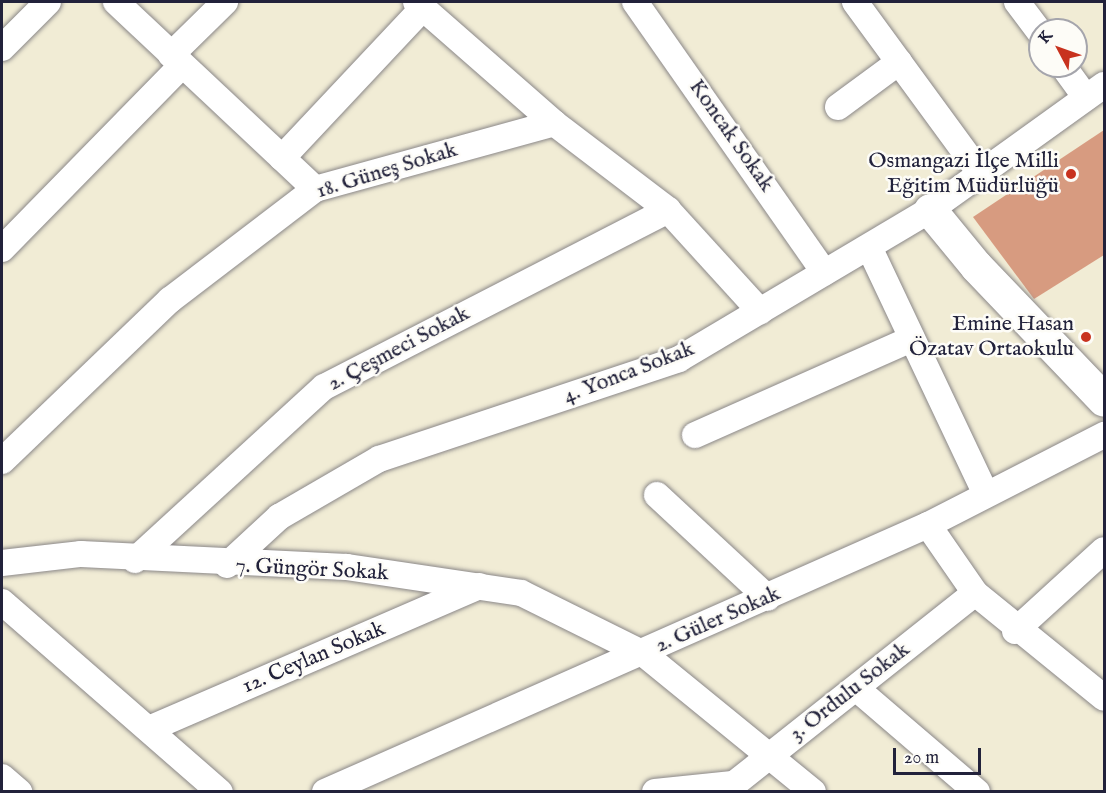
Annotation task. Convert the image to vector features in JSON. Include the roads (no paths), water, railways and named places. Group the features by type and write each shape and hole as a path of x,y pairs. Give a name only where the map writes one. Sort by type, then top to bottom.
{"main road":[{"path":"930,210 1104,400"}],"street":[{"path":"2,48 48,2"},
{"path":"116,2 315,189"},
{"path":"2,249 177,60 225,2"},
{"name":"Koncak Sokak","path":"635,2 824,272"},
{"path":"855,2 981,174"},
{"path":"1017,2 1029,18"},
{"path":"282,158 420,5 554,123 668,210 760,311"},
{"path":"838,107 899,62"},
{"path":"1078,78 1095,92"},
{"name":"4. Yonca Sokak","path":"227,565 279,517 379,459 679,359 930,210 1095,92"},
{"name":"18. Güneş Sokak","path":"2,461 170,300 315,189 554,123"},
{"name":"2. Çeşmeci Sokak","path":"135,560 324,387 668,210"},
{"path":"868,247 986,494"},
{"path":"695,435 912,339"},
{"name":"2. Güler Sokak","path":"326,792 644,654 928,525 1104,435"},
{"path":"657,495 768,598"},
{"path":"928,525 975,593 1016,631 1104,698"},
{"path":"1016,631 1104,550"},
{"name":"7. Güngör Sokak","path":"2,563 81,554 135,560 227,565 347,567 521,593 644,654 770,753 813,792"},
{"name":"12. Ceylan Sokak","path":"150,729 479,586"},
{"name":"3. Ordulu Sokak","path":"729,788 770,753 856,689 975,593"},
{"path":"2,602 220,792"},
{"path":"856,689 977,792"},
{"path":"2,777 19,792"},
{"path":"655,792 729,788"}],"place":[{"name":"Osmangazi İlçe Milli Eğitim Müdürlüğü","path":"1071,174"},
{"name":"Emine Hasan Özatav Ortaokulu","path":"1086,337"}]}
